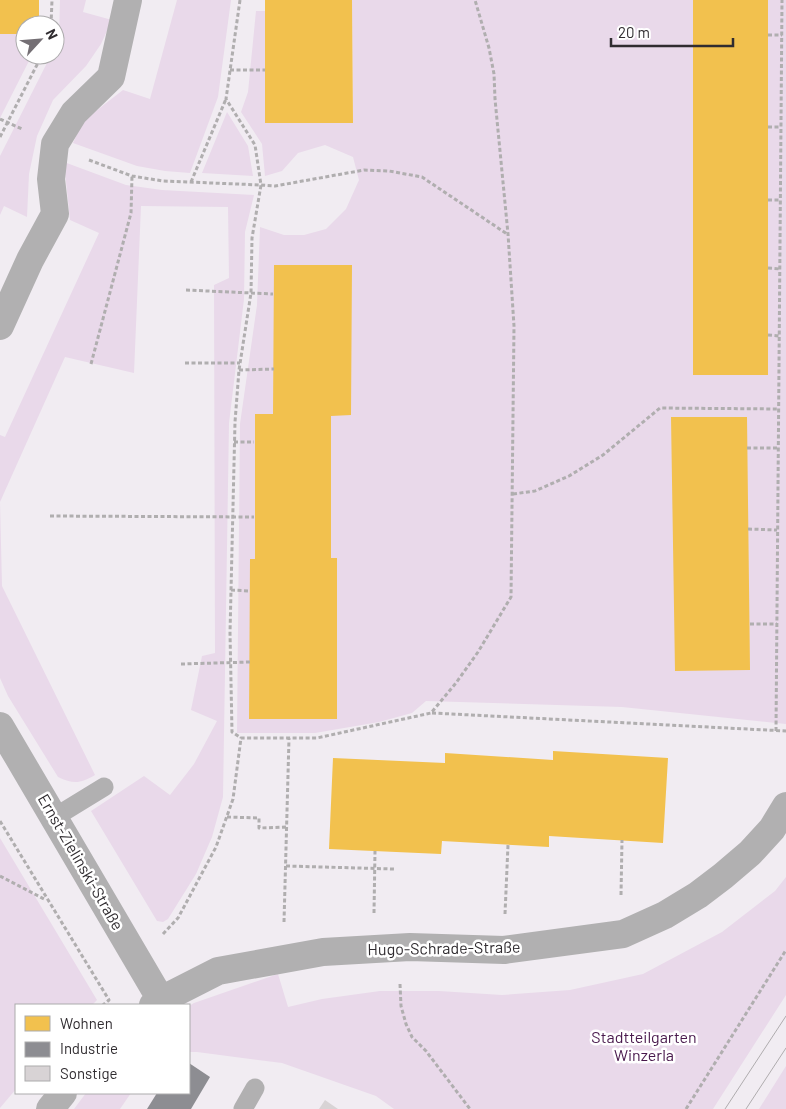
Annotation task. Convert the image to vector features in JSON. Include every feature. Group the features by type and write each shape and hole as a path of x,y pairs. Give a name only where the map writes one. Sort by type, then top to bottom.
{"street":[{"path":"0,326 30,260 55,214 51,179 55,144 74,113 111,77 128,0"},
{"name":"Ernst-Zielinski-Straße","path":"0,726 55,818 157,1002"},
{"name":"Hugo-Schrade-Straße","path":"157,1002 218,971 323,952 397,948 504,950 623,934 665,915 698,895 723,876 750,853 772,829 786,806"},
{"path":"50,1109 62,1094"}],"lane":[{"path":"55,818 104,787"},
{"path":"243,1109 256,1088"}],"path":[{"path":"51,15 52,0"},
{"path":"190,182 226,99 240,0"},
{"path":"431,713 478,652 511,597 514,326 494,74 489,48 475,0"},
{"path":"776,731 782,0"},
{"path":"768,35 782,35"},
{"path":"0,137 37,65"},
{"path":"230,70 265,70"},
{"path":"226,99 255,145 261,185 252,238 251,293 239,370 234,422 230,664 232,732 241,738 317,738 431,713 786,731"},
{"path":"0,119 18,127"},
{"path":"768,127 781,127"},
{"path":"86,159 132,176 163,181 275,186 364,170 389,170 422,177 508,234"},
{"path":"91,364 131,213 132,176"},
{"path":"768,200 780,200"},
{"path":"768,268 780,268"},
{"path":"186,290 274,294"},
{"path":"768,335 780,336"},
{"path":"185,363 240,363"},
{"path":"239,370 274,369"},
{"path":"513,494 536,491 569,476 603,455 660,408 779,409"},
{"path":"234,442 254,442"},
{"path":"748,448 778,448"},
{"path":"50,516 254,517"},
{"path":"748,529 777,530"},
{"path":"231,590 250,590"},
{"path":"750,624 777,624"},
{"path":"181,664 250,662"},
{"path":"163,934 178,918 216,847 233,798 241,738"},
{"path":"284,930 289,738"},
{"path":"227,817 259,818 259,828 287,827"},
{"path":"0,821 109,1000 104,1004"},
{"path":"621,899 622,840"},
{"path":"504,923 508,845"},
{"path":"374,914 375,852"},
{"path":"286,866 394,869"},
{"path":"0,876 48,901"},
{"path":"397,948 401,1006 406,1024 412,1036 426,1051 470,1109"},
{"path":"686,1109 786,950"}],"green space":[{"path":"60,0 86,0 83,12 112,20 101,44 86,66 53,100 37,136 29,174 27,217 4,206 0,215 0,156 46,65 65,65 65,15 60,15"},
{"path":"177,0 231,0 218,97 190,173 137,166 73,143 83,121 123,90 150,99"},
{"path":"352,0 786,0 786,724 622,707 426,701 412,713 379,722 315,733 237,733 240,424 257,305 260,227 284,235 304,235 326,229 346,209 359,180 353,157 325,145 298,153 282,171 265,176 262,144 241,112 248,92 256,11 265,11 265,123 353,122"},
{"path":"0,34 15,34 15,65 27,65 0,118"},
{"path":"227,112 248,146 253,176 202,173"},
{"path":"64,162 126,185 162,190 254,195 245,232 244,299 229,423 223,797 212,837 196,874 168,919 163,922 157,921 91,811 144,776 170,795 194,764 217,721 191,710 202,656 215,653 214,285 229,278 228,207 141,206 134,373 65,357 0,502 0,435 5,437 99,233 70,220"},
{"path":"0,502 2,586 95,775 85,780 72,782 58,777 8,696 0,678"},
{"path":"0,838 97,1000 93,1004 15,1004 15,1090 0,1108"},
{"name":"Stadtteilgarten Winzerla","path":"786,877 786,995 713,1109 394,1109 376,1096 282,1063 190,1052 190,1005 278,974 288,1007 322,999 380,991 439,991 502,995 570,990 643,974 722,932 775,891"},
{"path":"786,1066 786,1109 759,1109"},
{"path":"85,1094 130,1094 120,1109 74,1109"}],"building: Wohnen":[{"path":"0,0 39,0 39,15 15,15 15,34 0,34"},
{"path":"265,0 352,0 353,123 265,123"},
{"path":"693,0 768,0 768,375 693,375"},
{"path":"274,265 352,265 351,415 331,416 331,558 337,558 337,719 249,719 250,559 255,559 255,414 273,414"},
{"path":"671,417 747,417 750,670 675,671"},
{"path":"553,751 668,758 663,843 549,836 549,847 442,841 441,854 329,849 333,758 445,763 445,753 553,760"}],"building: Industrie":[{"path":"190,1064 210,1077 191,1109 147,1109 156,1094 190,1094"}],"building: Sonstige":[{"path":"325,1100 338,1109 319,1109"}],"tram line":[{"path":"725,1109 786,1016"},
{"path":"746,1109 786,1048"}]}
